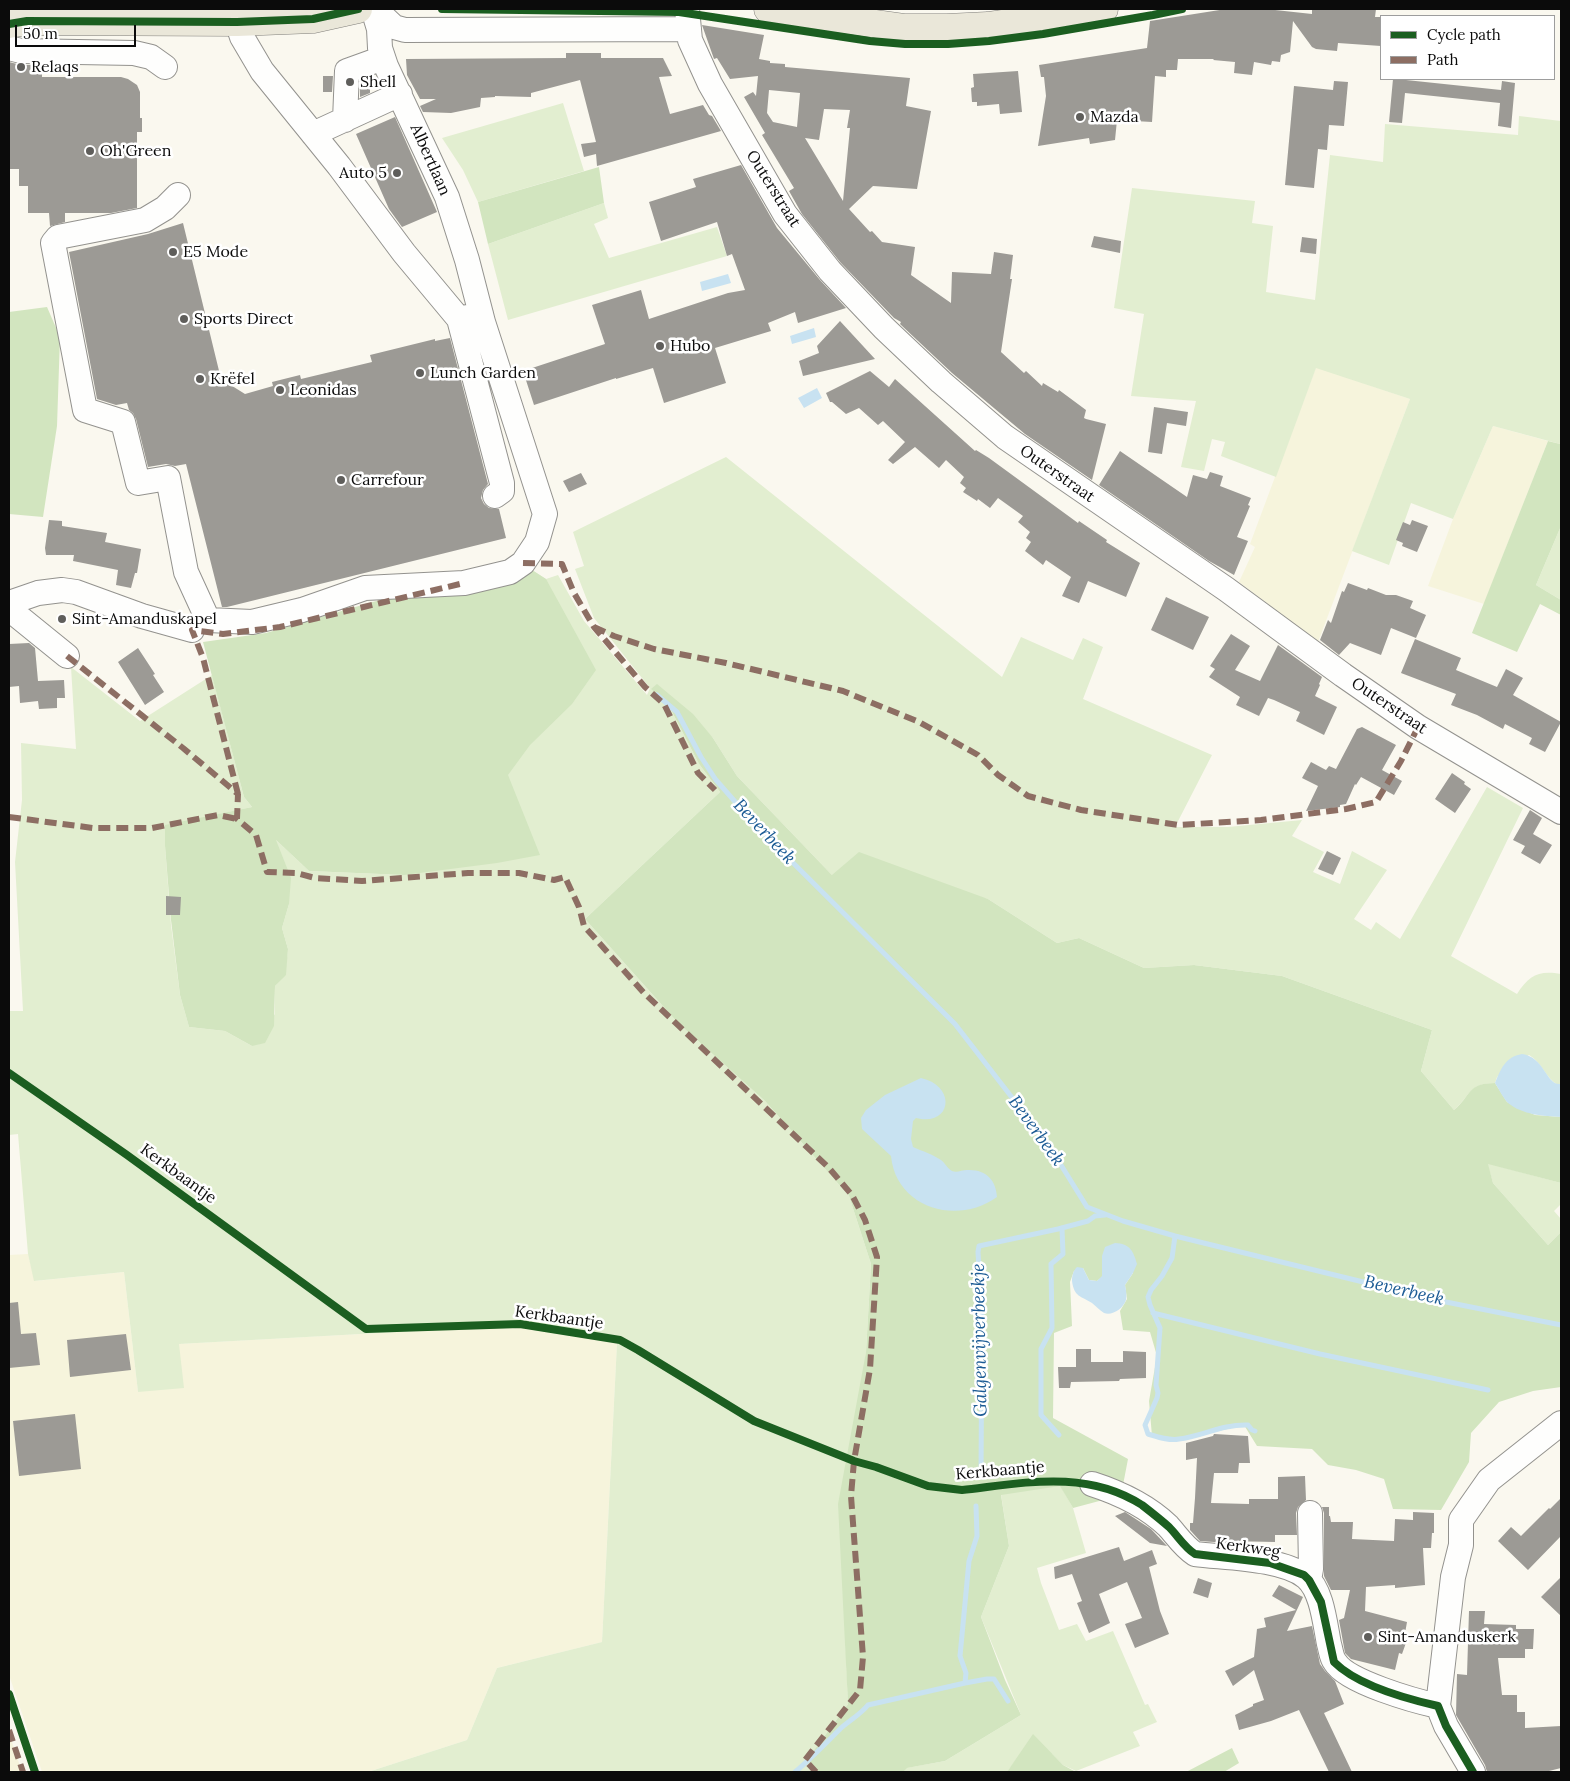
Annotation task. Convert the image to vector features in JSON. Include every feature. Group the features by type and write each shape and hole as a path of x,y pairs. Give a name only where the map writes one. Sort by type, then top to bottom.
{"main road":[{"path":"9,24 28,21 237,22 313,19 358,9"},
{"path":"768,9 816,13 905,28 988,26 1103,9"}],"street":[{"name":"Albertlaan","path":"374,9 394,27 405,30 688,19"},
{"name":"Albertlaan","path":"374,9 383,58 447,196 467,260 470,317"},
{"name":"Outerstraat","path":"688,19 693,46 710,84 785,214 830,271 884,328 941,382 1005,437 1234,594 1418,727 1561,812"},
{"path":"178,195 165,208 145,220 58,237 53,243 86,410 123,422 138,483 168,478 186,572 208,620 252,622 302,610 366,588 464,583 510,572 523,563 537,542 546,514 470,317 404,253 262,71 242,37 237,22"},
{"path":"9,48 21,51 134,53 151,57 165,67"},
{"path":"346,120 347,71 383,58"},
{"path":"313,134 400,94"},
{"path":"470,317 502,483 502,491 495,496"},
{"path":"9,603 38,593 62,590 76,592 142,616 192,630"},
{"path":"9,609 67,656"},
{"path":"1473,1772 1446,1726 1438,1706 1453,1577 1461,1545 1461,1520 1490,1480 1561,1423"},
{"name":"Kerkweg","path":"1092,1484 1140,1504 1158,1517 1186,1548 1195,1554 1270,1563 1286,1567 1304,1575 1309,1580"},
{"path":"1310,1513 1311,1569 1309,1580 1320,1602 1334,1662 1357,1678 1409,1699 1438,1706"}],"shaded area":[{"path":"1316,367 1410,399 1318,642 1239,582 1255,547 1250,544"},
{"path":"1493,426 1548,441 1484,604 1428,586 1453,519"},
{"path":"28,1254 35,1281 124,1272 138,1392 178,1344 452,1329 520,1328 617,1343 602,1642 497,1668 467,1740 368,1772 42,1772 9,1675 9,1255"},
{"path":"9,1733 22,1772 9,1772"}],"green space":[{"path":"563,103 584,171 478,202 463,170 442,138"},
{"path":"1519,116 1561,121 1560,444 1493,426 1453,519 1411,503 1389,565 1352,551 1410,399 1316,368 1276,477 1221,456 1225,442 1212,439 1204,471 1181,467 1196,401 1131,396 1144,314 1114,308 1132,188 1255,201 1252,223 1273,226 1266,292 1315,300 1330,155 1383,162 1385,124 1518,135"},
{"path":"599,167 604,203 488,244 478,202"},
{"path":"604,203 608,218 594,224 609,258 717,227 727,256 508,320 488,244"},
{"path":"47,307 60,337 57,426 43,517 9,514 9,312"},
{"path":"1561,435 1561,526 1536,585 1561,600 1561,615 1540,604 1517,652 1472,633 1548,441 1560,444"},
{"path":"726,457 1002,677 1021,637 1073,660 1083,638 1103,647 1083,699 1212,755 1175,827 1228,827 1302,820 1292,836 1324,852 1313,872 1340,884 1352,851 1387,870 1354,919 1371,930 1376,922 1400,939 1487,787 1523,808 1451,956 1517,994 1526,982 1535,975 1547,973 1561,974 1561,1084 1558,1085 1554,1082 1529,1055 1497,1077 1495,1083 1480,1085 1475,1088 1454,1110 1421,1071 1432,1030 1282,976 1194,965 1144,968 1079,938 1057,943 988,899 832,875 737,776 713,738 651,689 670,708 699,764 720,792 585,919 678,1023 765,1101 849,1196 871,1264 866,1352 844,1605 848,1704 806,1761 816,1772 368,1772 467,1740 497,1668 602,1642 617,1343 520,1328 452,1329 179,1344 184,1388 138,1392 124,1272 34,1281 28,1254 18,1134 9,1135 9,1011 23,1011 15,862 22,800 21,743 76,749 71,667 140,721 212,675 244,797 252,807 165,826 171,925 180,995 189,1027 225,1031 252,1046 275,1014 275,986 285,975 288,949 282,928 289,904 275,839 309,871 404,875 475,697 518,561 546,579 558,575 584,621 647,695 650,688 594,618 575,569 584,566 573,532"},
{"path":"1561,526 1561,600 1536,585"},
{"path":"518,561 546,579 596,670 572,704 530,745 508,775 540,855 497,863 404,875 309,871 276,840 291,878 289,904 282,928 288,949 286,975 275,986 274,1026 265,1043 252,1046 225,1031 189,1027 180,995 171,920 165,825 252,807 244,797 203,642 266,633"},
{"path":"657,684 693,714 713,738 737,776 832,875 859,852 988,899 1057,943 1079,938 1144,968 1194,965 1282,976 1432,1030 1421,1071 1454,1110 1474,1088 1479,1085 1495,1083 1507,1102 1535,1115 1561,1117 1561,1183 1488,1164 1493,1183 1548,1245 1561,1232 1561,1387 1533,1391 1499,1402 1471,1433 1469,1462 1441,1510 1393,1509 1384,1479 1356,1470 1328,1465 1312,1449 1257,1446 1244,1425 1185,1439 1152,1436 1149,1401 1157,1356 1150,1332 1123,1330 1120,1311 1127,1299 1125,1285 1133,1273 1102,1256 1102,1277 1097,1281 1089,1280 1083,1268 1074,1271 1070,1282 1072,1326 1054,1333 1053,1418 1128,1459 1123,1485 1103,1500 1073,1508 1060,1486 1001,1495 1009,1546 981,1617 1005,1680 1021,1715 945,1761 907,1768 903,1772 816,1772 806,1761 848,1704 838,1504 866,1352 871,1264 849,1196 765,1101 678,1023 585,919 720,792 699,764 670,708 651,689"},
{"path":"1487,1163 1561,1183 1561,1204 1554,1211 1561,1219 1561,1232 1548,1245 1493,1183"},
{"path":"1060,1485 1073,1508 1086,1553 1037,1568 1059,1630 1077,1624 1086,1641 1113,1631 1145,1705 1148,1704 1157,1722 1133,1732 1140,1746 1076,1771 1063,1765 1052,1754 1018,1758 1007,1772 903,1772 906,1768 945,1761 1021,1715 981,1617 1009,1546 1001,1494"},
{"path":"1033,1734 1063,1765 1076,1772 1007,1772"},
{"path":"1232,1748 1239,1763 1224,1772 1186,1772"}],"water":[{"path":"728,274 731,283 702,291 700,282"},
{"path":"814,328 816,337 792,344 790,336"},
{"path":"817,388 822,398 804,408 798,398"},
{"path":"1522,1054 1536,1060 1552,1081 1561,1084 1561,1117 1540,1115 1520,1110 1508,1103 1503,1096 1495,1083 1499,1073 1504,1064 1511,1058"},
{"path":"921,1078 933,1082 940,1089 945,1097 946,1104 943,1111 937,1117 928,1119 916,1118 913,1121 911,1139 913,1147 938,1158 952,1171 974,1170 980,1171 989,1177 995,1185 997,1197 981,1206 964,1210 947,1210 931,1207 916,1199 904,1188 895,1174 891,1156 862,1129 861,1118 866,1110 885,1095"},
{"path":"1115,1243 1127,1246 1134,1255 1137,1264 1125,1285 1125,1303 1117,1311 1107,1314 1076,1293 1072,1277 1077,1267 1083,1268 1089,1280 1097,1281 1102,1276 1102,1256 1105,1247"}],"building":[{"path":"1226,9 1266,9 1312,14 1312,9 1376,9 1375,17 1380,17 1380,46 1338,43 1337,51 1316,49 1312,47 1293,21 1290,52 1281,55 1280,62 1272,61 1271,65 1254,62 1252,75 1234,73 1235,62 1214,59 1178,59 1177,70 1166,70 1166,77 1155,76 1152,122 1117,120 1115,140 1090,144 1089,138 1038,146 1046,96 1044,77 1041,77 1039,65 1147,48 1150,21"},
{"path":"702,25 764,35 759,59 770,61 770,63 785,64 785,67 910,78 906,106 931,111 917,189 873,186 849,209 882,242 915,247 911,275 951,303 952,272 991,274 994,252 1013,255 1010,279 1012,279 1001,352 1042,386 1043,383 1058,392 1059,390 1086,410 1084,418 1106,424 1092,480 1025,434 952,373 900,324 901,322 894,318 840,262 802,214 789,191 794,188 762,135 765,133 744,97 753,92 756,96 758,76 730,79 717,58 714,59","holes":["769,90 800,93 797,127 773,122 767,113","824,109 850,110 847,128 850,128 843,201 805,138 819,140"]},
{"path":"566,53 601,53 601,58 663,58 672,76 659,77 670,114 703,105 721,131 597,166 596,154 584,157 581,144 596,142 580,80 531,93 531,97 495,96 481,98 480,107 451,113 423,112 420,106 436,99 420,99 407,75 406,59 566,58"},
{"name":"Oh'Green","path":"9,62 21,65 42,65 42,77 121,77 137,85 140,92 142,132 137,132 137,208 111,213 65,213 65,222 50,226 49,213 28,213 28,186 19,186 19,169 9,169"},
{"path":"1018,71 1022,112 1000,114 999,104 977,106 977,102 972,102 973,74"},
{"path":"323,76 333,76 332,92 323,92"},
{"path":"370,77 370,93 360,97 360,81"},
{"path":"1393,80 1501,90 1502,81 1515,83 1511,128 1498,126 1500,103 1405,93 1402,123 1389,122"},
{"path":"1334,81 1348,82 1344,126 1329,125 1327,150 1318,149 1314,188 1285,185 1294,86 1333,90"},
{"name":"Auto 5","path":"395,117 437,212 402,227 389,209 356,134"},
{"path":"741,165 777,228 846,308 798,323 795,312 768,323 771,331 715,348 726,383 664,403 653,368 534,405 523,371 605,344 592,305 641,290 649,319 728,293 745,290 732,254 727,256 717,222 661,241 649,202 696,187 693,179"},
{"name":"Carrefour","path":"183,223 221,379 245,394 273,386 272,382 300,375 301,379 372,362 370,355 435,339 435,341 450,338 488,484 483,490 481,498 489,508 499,509 506,538 222,607 186,464 175,466 166,464 148,467 136,419 129,410 127,403 116,405 97,399 69,252 148,234"},
{"path":"1094,236 1121,241 1120,253 1091,247"},
{"path":"1302,237 1317,239 1316,254 1300,252"},
{"path":"840,321 875,359 803,376 799,361 819,353 817,346"},
{"path":"870,371 889,387 895,379 975,451 989,458 1078,523 1079,521 1107,540 1106,542 1140,563 1126,597 1088,581 1079,603 1062,596 1071,577 1046,560 1043,565 1025,551 1031,542 1026,538 1030,532 1018,522 1023,516 998,498 990,508 978,499 977,501 963,492 966,488 960,483 964,477 946,460 939,468 915,447 893,464 888,460 905,442 883,421 878,425 859,408 846,414 830,402 826,393"},
{"path":"1154,407 1188,412 1186,426 1167,423 1162,454 1148,452"},
{"path":"1120,451 1187,497 1193,475 1207,479 1210,472 1223,476 1220,486 1251,498 1248,505 1250,506 1237,537 1248,541 1234,575 1209,561 1099,485"},
{"path":"581,473 587,484 569,492 563,481"},
{"path":"49,520 62,521 62,526 107,533 105,542 141,549 137,573 135,573 131,588 116,585 118,570 73,561 74,555 46,555 45,548"},
{"path":"1412,520 1428,526 1417,552 1402,546 1403,543 1396,540 1403,522 1410,525"},
{"path":"1348,583 1367,590 1368,588 1386,595 1396,595 1413,601 1410,608 1426,615 1416,638 1391,628 1381,655 1350,643 1339,655 1320,640 1328,620 1331,623 1342,591 1344,592"},
{"path":"1166,597 1209,617 1193,650 1151,630"},
{"path":"1231,634 1250,646 1235,670 1260,681 1278,645 1322,677 1315,696 1337,707 1324,735 1296,721 1300,712 1274,700 1268,698 1259,716 1236,705 1240,697 1209,677 1215,669 1210,666"},
{"path":"1415,639 1461,658 1456,670 1497,687 1506,669 1523,678 1513,695 1561,722 1545,752 1529,744 1532,738 1505,724 1503,729 1477,715 1451,705 1456,694 1401,673"},
{"path":"29,643 35,648 38,681 64,680 65,698 57,698 57,708 39,709 38,701 20,703 19,686 9,687 9,644"},
{"path":"138,648 164,692 145,705 118,662"},
{"path":"1362,727 1396,745 1382,770 1402,781 1394,795 1361,777 1355,784 1346,804 1340,805 1340,807 1306,811 1318,786 1302,778 1311,762 1326,770 1329,766 1336,769 1357,729"},
{"path":"1452,773 1471,789 1455,813 1435,799"},
{"path":"1530,810 1542,818 1533,834 1552,845 1540,864 1521,853 1525,846 1513,840"},
{"path":"1327,851 1341,858 1333,875 1318,869"},
{"path":"166,896 181,897 180,915 166,915"},
{"path":"18,1302 21,1334 36,1333 40,1365 9,1368 9,1303"},
{"path":"126,1334 131,1370 70,1377 67,1340"},
{"path":"1076,1349 1091,1349 1091,1362 1123,1362 1123,1351 1146,1352 1146,1378 1120,1379 1119,1381 1071,1382 1070,1388 1059,1388 1058,1367 1076,1367"},
{"path":"75,1414 81,1469 19,1476 13,1421"},
{"path":"1214,1434 1248,1436 1250,1463 1239,1463 1238,1473 1214,1473 1211,1503 1249,1504 1249,1499 1278,1499 1278,1477 1305,1476 1306,1500 1298,1507 1296,1513 1297,1535 1275,1535 1275,1542 1228,1541 1228,1543 1200,1541 1190,1530 1190,1523 1193,1523 1197,1458 1186,1460 1186,1443 1213,1436"},
{"path":"1561,1498 1561,1536 1528,1570 1498,1541 1511,1527 1521,1536"},
{"path":"1322,1507 1329,1507 1331,1522 1353,1522 1352,1539 1394,1541 1395,1519 1413,1520 1413,1512 1434,1513 1434,1533 1432,1533 1431,1548 1423,1548 1425,1585 1395,1588 1395,1585 1366,1587 1365,1611 1407,1622 1404,1639 1407,1640 1402,1654 1399,1653 1395,1670 1351,1659 1345,1653 1339,1620 1344,1618 1350,1590 1331,1590 1324,1576 1324,1513"},
{"path":"1125,1512 1151,1529 1167,1546 1150,1543 1115,1516"},
{"path":"1119,1547 1124,1561 1152,1550 1157,1564 1149,1567 1160,1611 1169,1634 1135,1648 1125,1624 1142,1618 1127,1582 1099,1594 1110,1623 1089,1633 1077,1603 1082,1601 1072,1574 1055,1579 1054,1567"},
{"path":"1561,1577 1561,1616 1541,1597"},
{"path":"1198,1578 1212,1583 1208,1598 1193,1593"},
{"path":"1279,1585 1303,1597 1287,1631 1312,1626 1320,1664 1335,1681 1344,1704 1324,1713 1352,1772 1329,1772 1299,1710 1271,1721 1239,1730 1235,1715 1253,1706 1253,1704 1264,1700 1254,1670 1233,1686 1225,1671 1254,1657 1257,1629 1266,1627 1264,1618 1296,1610 1272,1596"},
{"path":"1469,1611 1485,1611 1484,1624 1516,1625 1516,1629 1534,1629 1533,1649 1525,1649 1525,1658 1498,1658 1502,1695 1517,1695 1517,1712 1525,1712 1525,1728 1561,1726 1561,1768 1545,1772 1487,1772 1485,1765 1456,1715 1457,1674 1467,1675"}],"waterway":[{"name":"Beverbeek","path":"657,695 677,712 701,757 716,780 760,830 955,1024 1048,1144 1087,1207 1123,1221 1175,1236 1441,1301 1561,1325"},
{"name":"Galgenvijverbeekje","path":"981,1474 982,1316 979,1246 1058,1229 1088,1221 1095,1216 1105,1215"},
{"path":"1059,1435 1041,1415 1041,1349 1052,1328 1051,1264 1063,1254 1062,1228"},
{"path":"1175,1236 1172,1258 1148,1297 1160,1328 1156,1385 1158,1393 1145,1425 1148,1434 1175,1439 1239,1425 1248,1425 1255,1431"},
{"path":"1153,1313 1320,1354 1488,1390"},
{"name":"Galgenvijverbeekje","path":"976,1506 977,1536 969,1561 960,1656 966,1673 965,1683 994,1679 1008,1701"},
{"path":"795,1772 868,1705 965,1683"}],"marked path":[{"path":"523,563 562,564 574,593 594,627 645,687 664,704 698,773 715,790"},
{"path":"238,794 203,658 192,630 223,634 280,627 464,583"},
{"path":"594,627 614,636 654,649 726,663 843,691 919,722 978,755 998,775 1028,796 1081,810 1178,825 1261,820 1346,809 1376,802 1401,761 1418,727"},
{"path":"67,656 238,794 237,819 256,835 267,872 296,873 315,878 362,881 468,873 519,873 554,880 565,877 579,907 584,926 644,993 829,1168 852,1195 865,1220 877,1257 870,1369 854,1461 851,1496 863,1657 860,1690 805,1760 816,1772"},
{"path":"9,817 93,828 152,828 218,815 237,819"},
{"path":"9,1730 23,1772"}],"cycle path":[{"path":"9,24 27,21 237,22 313,19 358,9"},
{"path":"442,9 679,12 870,41 905,44 948,44 989,41 1043,34 1182,9"},
{"name":"Kerkbaantje","path":"9,1073 127,1155 366,1329 520,1324 620,1340 754,1421 854,1461 928,1486 962,1490 1054,1481 1099,1486 1121,1494 1142,1505 1169,1527 1184,1545 1195,1554 1270,1563 1304,1575 1309,1580 1321,1602 1334,1662 1356,1678 1383,1690 1438,1706 1446,1726 1473,1772"},
{"path":"9,1694 35,1772"}],"place":[{"name":"Relaqs","path":"21,67"},
{"name":"Shell","path":"350,82"},
{"name":"Mazda","path":"1080,117"},
{"name":"Oh'Green","path":"90,151"},
{"name":"Auto 5","path":"397,173"},
{"name":"E5 Mode","path":"173,252"},
{"name":"Sports Direct","path":"184,319"},
{"name":"Hubo","path":"660,346"},
{"name":"Lunch Garden","path":"420,373"},
{"name":"Krëfel","path":"200,379"},
{"name":"Leonidas","path":"280,390"},
{"name":"Carrefour","path":"341,480"},
{"name":"Sint-Amanduskapel","path":"62,619"},
{"name":"Sint-Amanduskerk","path":"1368,1637"}]}
